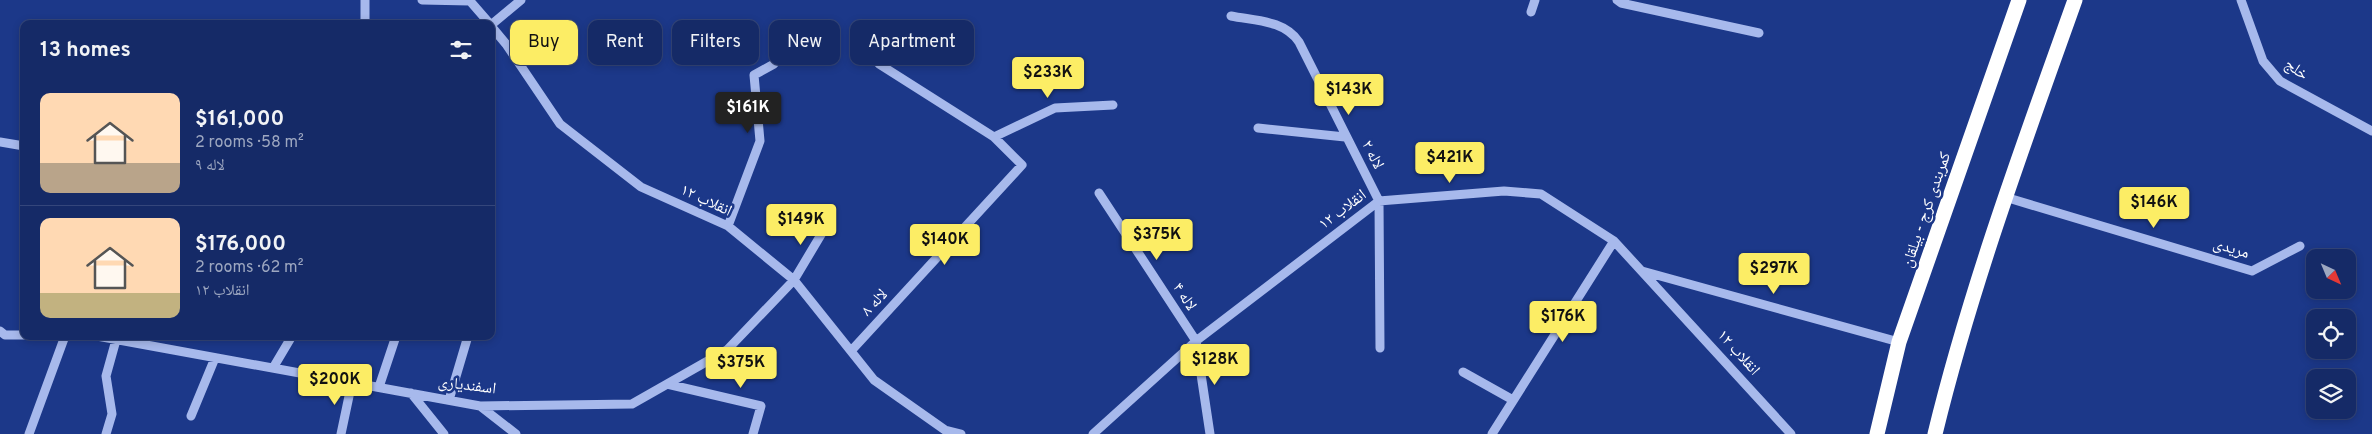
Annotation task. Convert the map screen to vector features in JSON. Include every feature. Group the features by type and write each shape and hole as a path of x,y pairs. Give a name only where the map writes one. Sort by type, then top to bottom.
{"highway":[{"name":"کمربندی کرج - بیلقان","path":"1877,434 1899,342 2018,0"},
{"path":"1935,434 1953,360 2005,197 2075,0"}],"street":[{"path":"365,0 365,20"},
{"name":"انقلاب ۱۲","path":"422,0 470,1 487,20"},
{"path":"495,22 522,0"},
{"path":"1531,12 1535,0"},
{"path":"1616,0 1621,3 1759,33"},
{"name":"خلج","path":"2241,0 2263,61 2280,81 2372,131"},
{"name":"لاله ۲","path":"1231,16 1276,24 1291,30 1299,42 1345,137 1379,201"},
{"name":"انقلاب ۱۲","path":"495,30 560,124 641,187 728,226 794,280 874,380 944,432 961,434"},
{"path":"728,226 760,140 754,75 772,65"},
{"path":"881,65 994,137 1055,108 1113,105"},
{"path":"1258,128 1345,137"},
{"name":"لاله ۸","path":"851,351 1022,165 994,137"},
{"path":"0,142 20,145"},
{"name":"انقلاب ۱۲","path":"1093,434 1196,341 1379,201 1504,191 1542,194 1614,241 1791,434"},
{"name":"لاله ۴","path":"1099,193 1196,341"},
{"name":"مریدی","path":"2005,197 2252,271 2300,246"},
{"path":"1379,201 1380,348"},
{"name":"اسفندیاری","path":"116,340 480,406 632,404 727,350 794,280 828,223"},
{"path":"1492,434 1614,241"},
{"path":"1642,271 1899,342"},
{"path":"0,331 5,335 20,335"},
{"path":"29,434 64,340"},
{"path":"106,434 112,414 106,376 116,340"},
{"path":"273,368 290,340"},
{"path":"379,387 395,340"},
{"path":"449,400 467,340"},
{"path":"1196,341 1210,434"},
{"path":"191,416 215,358"},
{"path":"1464,372 1513,400"},
{"path":"341,434 352,382"},
{"path":"667,384 761,406 753,434"},
{"path":"411,393 444,434"},
{"path":"480,406 516,434"}]}
